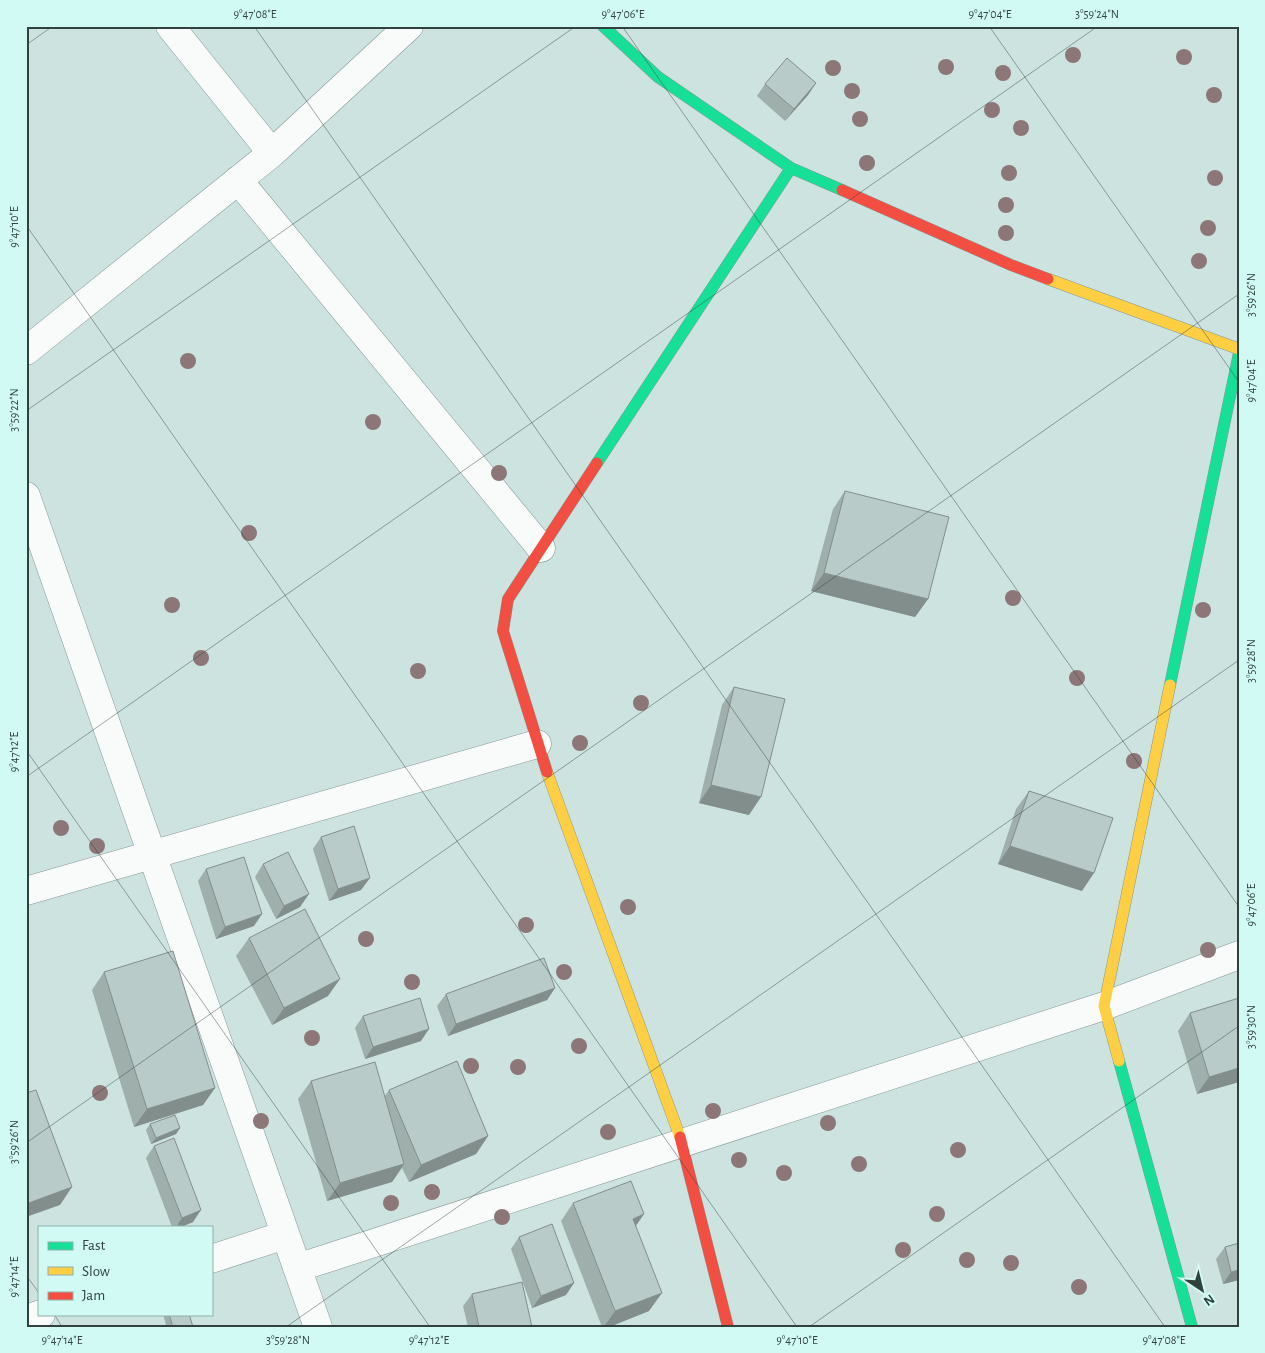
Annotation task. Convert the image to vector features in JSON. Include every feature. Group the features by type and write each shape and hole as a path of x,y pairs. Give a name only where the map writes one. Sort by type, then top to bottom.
{"street":[{"path":"170,26 272,153"},
{"path":"26,351 272,153 410,26"},
{"path":"603,26 658,76 791,168 1011,265 1239,349"},
{"path":"728,1327 682,1143 538,744 503,631 508,599 791,168"},
{"path":"238,180 541,548"},
{"path":"1192,1327 1104,1006 1239,353"},
{"path":"26,496 150,855 318,1327"},
{"path":"26,891 538,744"},
{"path":"297,1268 1104,1006 1239,955"},
{"path":"212,1259 285,1235"},
{"path":"26,1319 38,1315"}],"building":[{"path":"787,58 816,83 794,109 765,84"},
{"path":"845,491 949,517 928,599 824,573"},
{"path":"734,687 785,699 761,797 711,785"},
{"path":"1029,791 1113,818 1094,873 1010,846"},
{"path":"354,826 370,878 338,889 321,837"},
{"path":"288,852 309,894 284,906 263,864"},
{"path":"244,857 262,914 225,927 206,869"},
{"path":"305,909 340,979 284,1008 249,938"},
{"path":"173,951 215,1088 147,1109 104,972"},
{"path":"544,958 555,988 456,1024 446,994"},
{"path":"420,998 429,1029 373,1047 363,1016"},
{"path":"1239,998 1239,1068 1209,1077 1190,1013"},
{"path":"457,1061 488,1136 421,1165 389,1090"},
{"path":"375,1062 404,1164 340,1183 311,1081"},
{"path":"36,1090 72,1187 26,1204 26,1093"},
{"path":"175,1115 180,1128 156,1138 150,1124"},
{"path":"174,1138 201,1210 182,1218 154,1146"},
{"path":"631,1181 644,1214 633,1219 662,1293 615,1311 573,1203"},
{"path":"552,1224 574,1283 541,1296 519,1237"},
{"path":"1239,1243 1239,1270 1231,1272 1225,1247"},
{"path":"522,1282 532,1327 479,1327 472,1294"},
{"path":"170,1316 190,1316 193,1327 173,1327"}],"traffic: fast":[{"path":"603,26 658,77 791,168 842,190"},
{"path":"597,463 791,168"},
{"path":"1170,685 1239,353"},
{"path":"1119,1061 1192,1327"}],"traffic: slow":[{"path":"1048,279 1239,349"},
{"path":"1119,1061 1104,1006 1170,685"},
{"path":"547,772 680,1137"}],"traffic: jam":[{"path":"842,190 1011,265 1048,279"},
{"path":"547,772 503,631 508,599 597,463"},
{"path":"680,1137 728,1327"}]}
